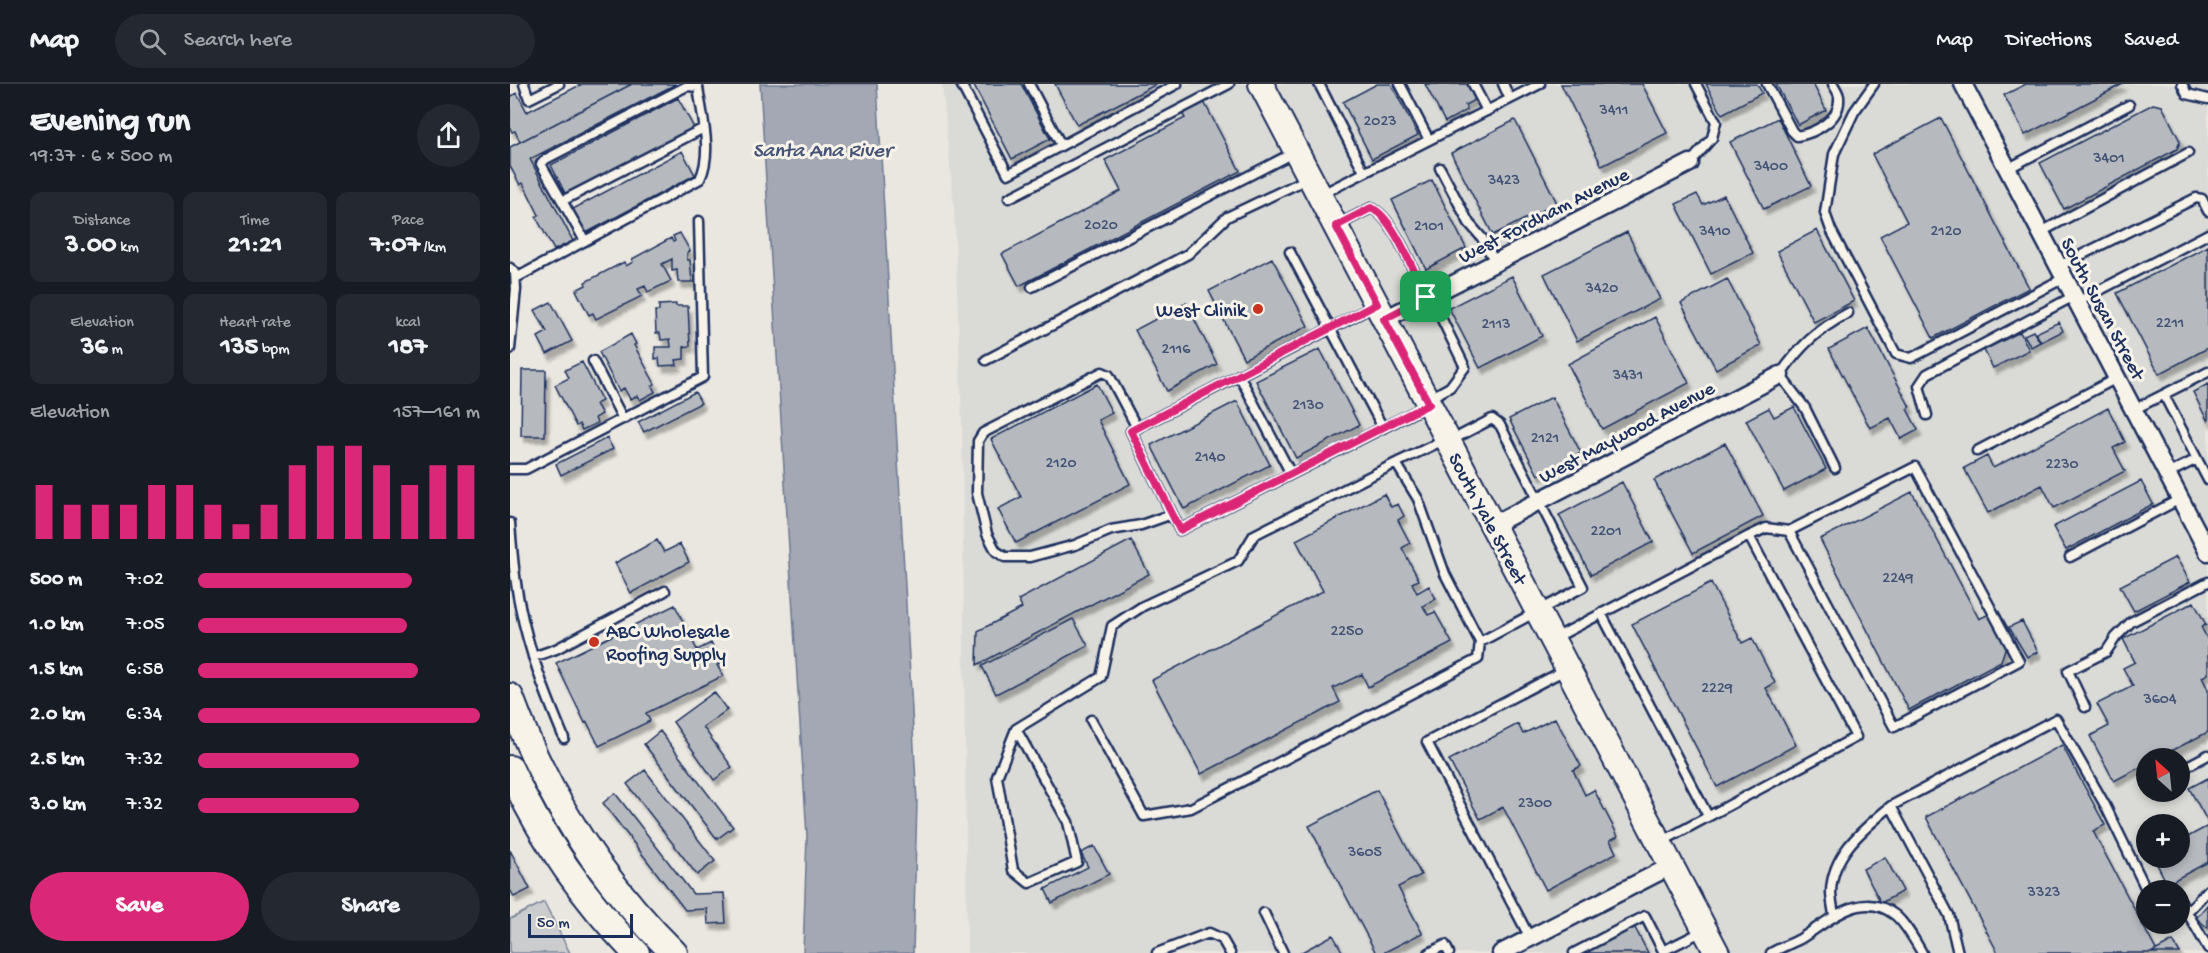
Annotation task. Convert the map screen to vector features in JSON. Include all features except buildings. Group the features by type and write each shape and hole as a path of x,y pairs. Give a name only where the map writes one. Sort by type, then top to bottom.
{"main road":[{"path":"510,697 545,781 575,833 609,882 674,953"},
{"path":"510,769 522,796 553,849 587,898 636,953"}],"street":[{"name":"South Susan Street","path":"1963,84 2208,552"},
{"name":"South Yale Street","path":"1266,88 1315,186 1717,953"},
{"name":"West Fordham Avenue","path":"1381,312 1428,296 1690,163"},
{"name":"West Maywood Avenue","path":"1493,525 1780,375"},
{"path":"1501,953 1671,866"}],"lane":[{"path":"525,84 529,99 559,84"},
{"path":"962,84 1008,174 1177,84"},
{"path":"1029,84 1061,145"},
{"path":"1009,198 1229,84"},
{"path":"1319,84 1364,172"},
{"path":"1400,84 1429,140"},
{"path":"1473,84 1487,111"},
{"path":"1503,84 1510,99"},
{"path":"986,360 1188,254 1227,217 1315,186 1364,172 1540,84"},
{"path":"1690,163 1712,138 1716,122 1696,84"},
{"path":"1767,84 1792,131 1797,136 1804,135 1830,122 1837,111 1839,96 1833,84"},
{"path":"1874,84 1854,112 1834,154 1825,213 1896,354 1911,358 1921,353 2196,198 2202,200 2208,211"},
{"path":"2182,84 2187,94 2208,99"},
{"path":"516,278 585,241 700,179 706,168 706,147 698,87 687,86 546,159 541,164 585,241"},
{"path":"2007,169 2129,105"},
{"path":"562,201 704,128"},
{"path":"1032,287 1297,151"},
{"path":"2041,232 2188,153"},
{"path":"1440,168 1469,223 1482,238 1495,262"},
{"path":"1336,226 1371,208 1378,211 1390,225 1465,367 1450,387 1383,428 1180,530 1131,431 1330,328 1381,312"},
{"path":"510,469 526,470 703,377 699,221"},
{"path":"1927,415 1919,386 1927,374 2208,234"},
{"path":"1290,252 1383,428"},
{"path":"510,268 515,272 516,278 510,349"},
{"path":"1835,468 1805,408 1780,375 1798,349 1825,325 1848,313"},
{"path":"592,361 623,419"},
{"path":"1137,428 1109,375 1102,372 983,433 978,441 976,493 987,534 996,551 1005,556 1029,556 1076,545 1111,530 1141,525 1172,514"},
{"path":"2133,410 2208,372"},
{"path":"1239,375 1291,474"},
{"path":"1977,451 2117,378"},
{"path":"2164,395 2208,480"},
{"path":"1016,729 1068,822 1077,862 1029,883 1013,870 997,777 1016,729 1101,677 1112,626 1143,606 1238,561 1254,536 1396,463 1492,419 1500,425 1583,587 1480,642"},
{"path":"2167,474 2197,459"},
{"path":"1091,720 1144,816 1191,808 1478,659 1480,642 1445,574 1418,499 1396,463"},
{"path":"1552,640 1749,536 1766,528 1789,531 1915,467 2019,661 1894,727 1789,531"},
{"path":"2070,557 2180,499"},
{"path":"510,523 519,604 543,688 564,738"},
{"path":"1659,843 1856,737 1749,536"},
{"path":"2085,707 2068,671 2106,652 2116,637 2131,622 2208,582"},
{"path":"533,657 556,649 665,591"},
{"path":"1601,613 1708,816"},
{"path":"1530,938 1427,742 1568,669"},
{"path":"1834,915 1831,892 1835,870 1850,842 1891,806 2056,719 2105,805 2142,880"},
{"path":"2190,765 2208,755"},
{"path":"1891,806 1949,915 1958,953"},
{"path":"2190,909 2208,890"},
{"path":"1771,953 1800,939 1834,915 1853,907 1870,906 1887,910 1897,916 1922,953"},
{"path":"1264,914 1283,953"},
{"path":"1574,953 1645,916 1663,951 1705,930"},
{"path":"2190,917 2208,948"},
{"path":"1157,953 1209,933 1222,939 1230,953"},
{"path":"1429,953 1444,945 1449,953"}],"shaded area":[{"path":"942,84 2208,84 2208,953 967,953 962,423 954,206"},
{"path":"544,902 570,953 510,953 510,919"}],"water":[{"name":"Santa Ana River","path":"760,84 877,84 917,801 913,953 803,953 807,836"}],"place":[{"name":"West Clinik","path":"1258,309"},
{"name":"ABC Wholesale Roofing Supply","path":"594,642"}],"route":[{"path":"1371,208 1378,211 1390,225 1426,297 1384,319 1429,404 1180,530 1131,431 1377,304 1336,226 1371,208"}]}
